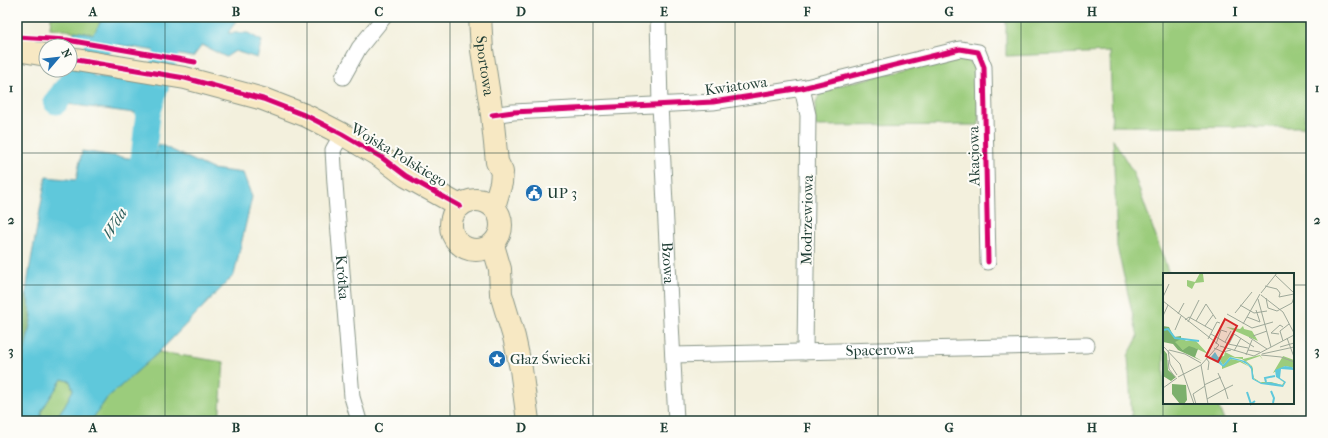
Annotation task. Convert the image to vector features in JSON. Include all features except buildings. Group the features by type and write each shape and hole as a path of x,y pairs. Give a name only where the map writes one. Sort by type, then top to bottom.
{"street":[{"path":"343,77 359,48 384,17"},
{"name":"Sportowa","path":"471,208 490,170 497,162 492,115 482,50 480,17"},
{"name":"Bzowa","path":"658,17 660,105 676,421"},
{"name":"Kwiatowa","path":"492,115 513,112 714,102 802,88 960,49 978,52"},
{"path":"17,50 38,54"},
{"name":"Akacjowa","path":"978,52 984,67 988,262"},
{"name":"Wojska Polskiego","path":"78,60 185,78 262,99 307,116 342,134 381,157 406,176 471,208"},
{"name":"Modrzewiowa","path":"802,88 808,115 805,352"},
{"name":"Krótka","path":"342,134 334,150 335,184 352,396 359,421"},
{"path":"471,208 500,216 502,226 499,236 484,248 468,250 456,241 453,234 451,227 471,208"},
{"path":"484,248 487,274 502,294 514,337 521,369 528,421"},
{"name":"Spacerowa","path":"673,355 1087,345"}],"green space":[{"path":"51,17 103,17 94,34 50,28"},
{"path":"1006,17 1311,17 1311,66 1304,127 1112,126 1110,52 1006,56"},
{"path":"956,57 970,62 975,67 978,74 979,125 815,126 815,111 818,97 825,89"},
{"path":"1113,139 1133,172 1169,273 1163,273 1163,404 1217,404 1224,421 1132,421 1128,356 1138,337 1117,247"},
{"path":"26,292 32,316 17,388 17,317"},
{"path":"159,352 224,362 219,421 91,421 107,398"},
{"path":"62,379 70,381 73,390 54,421 40,421 42,410"}],"water":[{"path":"103,17 239,17 228,33 248,33 262,41 257,58 235,51 226,57 202,45 193,57 71,37 75,31 94,34"},
{"path":"78,74 164,85 157,116 52,102 53,86 59,78 78,78"},
{"path":"159,144 212,169 243,173 252,197 234,275 159,352 107,398 91,421 54,421 73,390 70,381 62,379 42,410 40,421 17,421 17,388 32,316 26,292 46,177 76,180 82,151 154,162"}],"waterway":[{"path":"56,102 113,29 136,17"},
{"name":"Wda","path":"131,191 143,159 148,114 177,17"}],"cycle path":[{"path":"17,37 67,40 195,62"},
{"path":"492,115 513,112 713,102 802,88 960,49 978,52 984,67 988,262"},
{"path":"78,60 185,78 263,99 307,116 342,134 381,157 406,176 460,206"}],"place":[{"name":"UP 3","path":"534,193"},
{"name":"Głaz Świecki","path":"497,359"}]}
